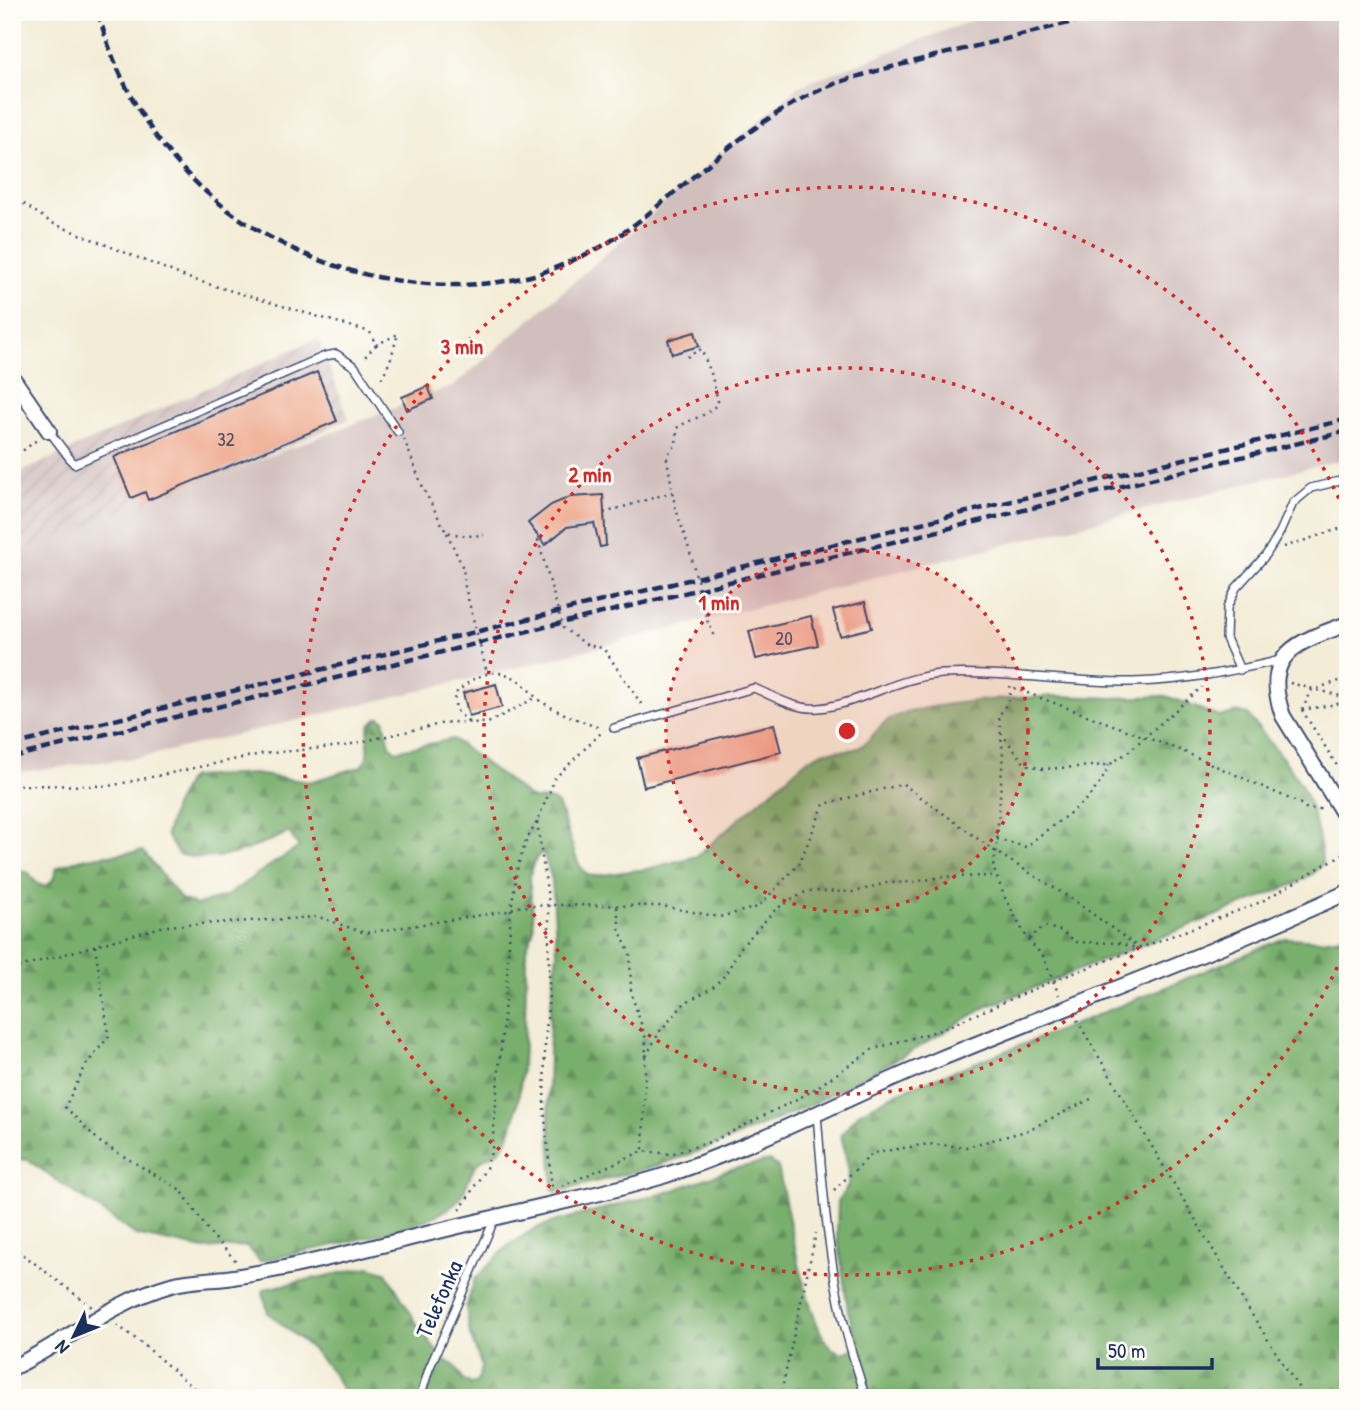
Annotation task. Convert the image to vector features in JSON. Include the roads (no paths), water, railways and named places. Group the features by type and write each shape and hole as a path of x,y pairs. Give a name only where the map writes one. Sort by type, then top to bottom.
{"street":[{"path":"12,377 49,431"},
{"path":"1344,815 1283,716 1275,678 1281,660 1293,648 1348,624"},
{"path":"12,1368 46,1352 103,1315 138,1297 169,1286 201,1279 249,1274 365,1251 594,1195 660,1177 726,1154 934,1061 1279,923 1348,892"}],"lane":[{"path":"49,431 74,464 325,356 336,354 355,367 398,432"},
{"path":"1240,670 1226,638 1227,608 1236,588 1267,553 1280,533 1293,503 1311,488 1348,480"},
{"path":"614,727 754,688 794,706 819,708 848,701 897,682 939,674 1133,682 1217,674 1281,660"},
{"path":"817,1114 833,1266 847,1337 865,1396"},
{"name":"Telefonka","path":"420,1398 429,1369 496,1217"}],"railway":[{"path":"98,12 114,60 135,104 162,144 193,179 228,210 268,236 312,257 381,278 447,285 513,280 556,268 591,252 630,228 757,126 832,85 891,67 1112,12"},
{"path":"12,745 1348,419"},
{"path":"12,757 1348,431"}]}
